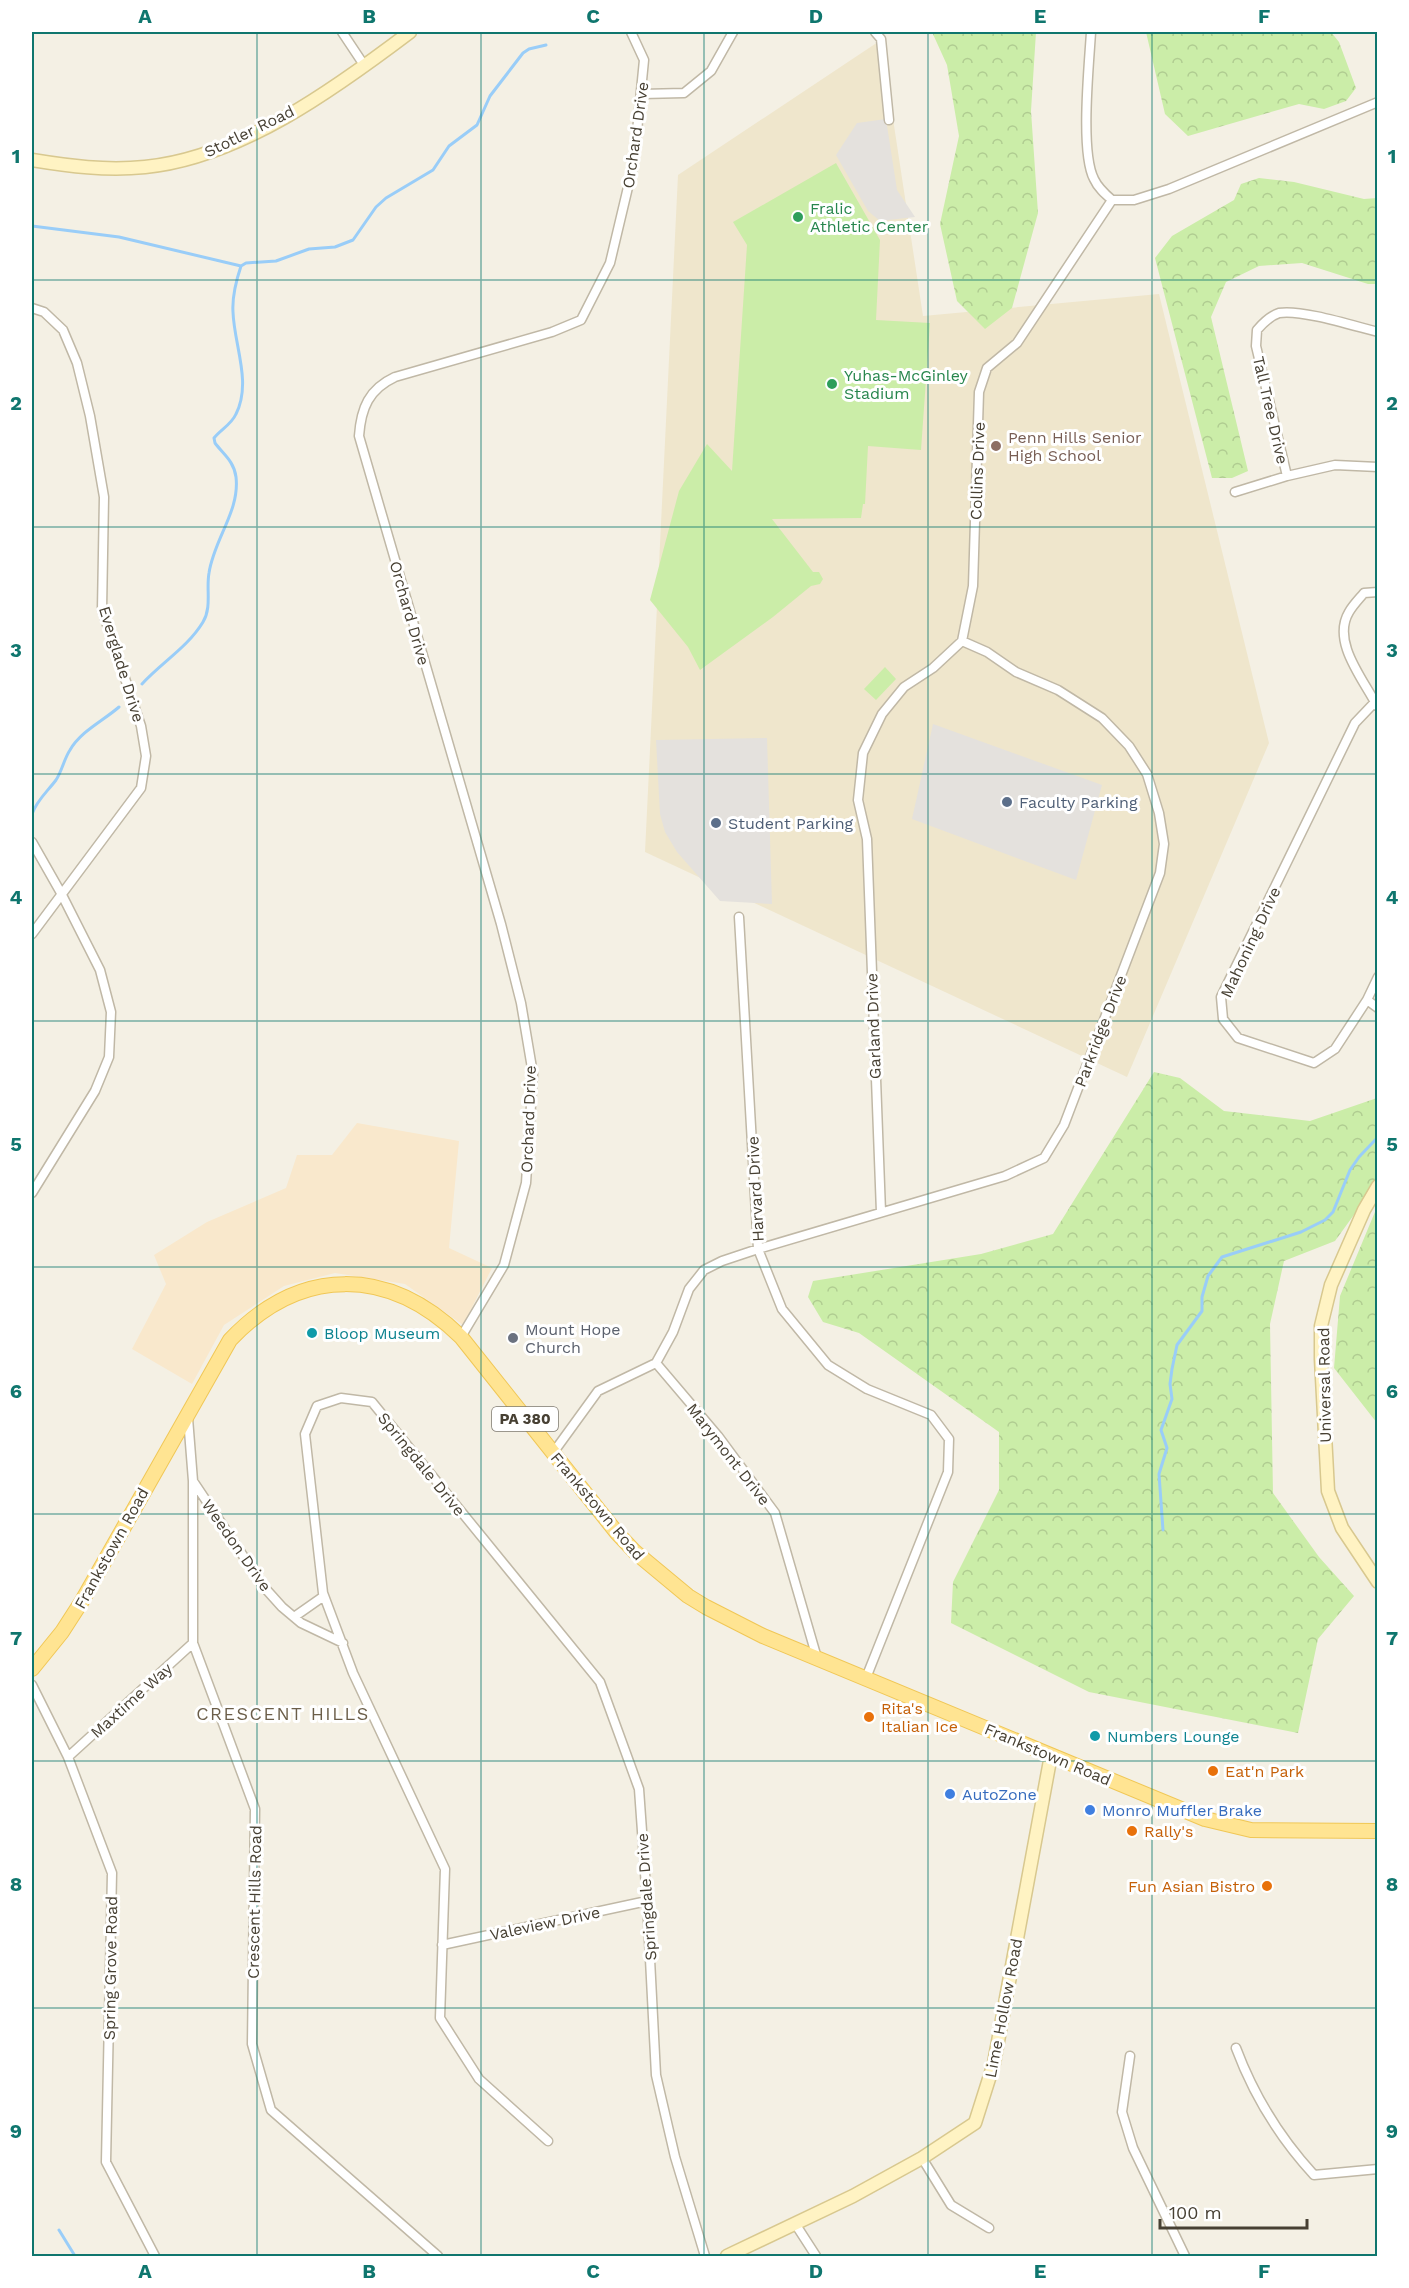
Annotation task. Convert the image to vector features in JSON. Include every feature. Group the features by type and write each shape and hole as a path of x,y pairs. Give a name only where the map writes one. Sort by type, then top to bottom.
{"main road":[{"name":"Frankstown Road","path":"32,1669 63,1632 230,1340 266,1307 296,1293 316,1287 345,1284 371,1286 402,1295 432,1312 461,1337 617,1533 650,1567 706,1608 817,1658 1183,1811 1229,1826 1272,1831 1344,1829 1377,1831"}],"street":[{"path":"342,32 364,65"},
{"name":"Stotler Road","path":"32,160 112,169 175,162 239,140 306,103 410,32"},
{"name":"Orchard Drive","path":"461,1337 504,1265 526,1183 533,1074 521,1003 501,924 358,436 360,415 381,383 552,332 581,320 610,262 634,162 644,60 631,32"},
{"path":"642,94 684,93 711,71 733,32"},
{"path":"875,32 881,39 889,120"},
{"path":"1091,32 1086,152 1093,178 1112,200 1134,200 1169,189 1377,102"},
{"name":"Collins Drive","path":"962,641 973,586 980,392 987,368 1017,343 1112,200"},
{"name":"Everglade Drive","path":"32,308 44,312 63,330 76,363 88,405 104,497 102,610 141,726 146,756 141,788 32,934"},
{"name":"Tall Tree Drive","path":"1287,476 1256,346 1257,330 1268,319 1278,314 1293,312 1377,332"},
{"path":"1235,492 1287,476 1335,465 1377,467"},
{"path":"1376,704 1347,649 1343,634 1348,613 1364,593 1377,592"},
{"name":"Garland Drive","path":"880,1212 867,839 858,800 862,753 882,714 904,687 933,668 962,641"},
{"name":"Parkridge Drive","path":"656,1363 673,1332 689,1289 704,1270 722,1261 758,1249 1005,1176 1044,1158 1064,1125 1160,873 1164,844 1159,813 1147,774 1129,746 1102,718 1058,690 1016,672 987,652 962,641"},
{"name":"Mahoning Drive","path":"1367,1000 1335,1049 1314,1063 1238,1038 1223,1020 1221,997 1355,723 1376,704"},
{"path":"32,843 61,893 100,970 111,1012 110,1057 95,1091 32,1193"},
{"name":"Harvard Drive","path":"739,916 758,1249 782,1309 828,1365 867,1389 931,1415 949,1439 948,1472 866,1678"},
{"path":"1377,977 1367,1000 1377,1008"},
{"name":"Universal Road","path":"1377,1186 1331,1285 1321,1326 1321,1359 1329,1491 1342,1528 1377,1582"},
{"path":"553,1453 598,1391 656,1363"},
{"name":"Marymont Drive","path":"656,1363 718,1436 776,1513 817,1658"},
{"name":"Springdale Drive","path":"548,2140 478,2079 440,2018 445,1869 353,1673 324,1596 305,1434 316,1406 341,1398 372,1402 600,1682 639,1789 656,2075 675,2157 705,2256"},
{"name":"Weedon Drive","path":"187,1412 193,1481 264,1587 301,1623 343,1643"},
{"name":"Crescent Hills Road","path":"193,1481 193,1643 255,1809 252,2044 272,2110 438,2256"},
{"path":"294,1617 324,1596"},
{"name":"Maxtime Way","path":"68,1757 193,1643"},
{"name":"Spring Grove Road","path":"32,1685 68,1757 112,1873 106,2162 156,2256"},
{"name":"Lime Hollow Road","path":"727,2256 853,2196 922,2158 975,2123 994,2063 1051,1755"},
{"name":"Valeview Drive","path":"442,1944 647,1901"},
{"path":"1236,2048 1245,2074 1288,2147 1314,2175 1377,2169"},
{"path":"1130,2056 1122,2112 1132,2148 1185,2256"},
{"path":"922,2158 951,2205 989,2228"},
{"path":"796,2225 816,2256"}],"shaded area":[{"name":"Penn Hills Senior High School","path":"881,40 923,316 1159,294 1269,743 1127,1077 645,852 678,175"},
{"path":"886,119 897,190 915,217 880,221 868,211 836,155 857,123"},
{"name":"Faculty Parking","path":"933,724 1102,785 1076,880 912,819"},
{"name":"Student Parking","path":"767,738 772,904 720,901 677,852 665,832 660,814 656,740"},
{"path":"357,1123 459,1141 449,1248 492,1268 463,1325 405,1284 335,1273 284,1286 224,1325 192,1384 132,1349 166,1284 154,1255 207,1222 286,1188 297,1155 332,1155"}],"green space":[{"path":"932,32 1036,32 1031,111 1038,213 1012,308 985,329 957,301 940,224 959,136 947,65"},
{"path":"1146,32 1331,32 1339,42 1356,88 1346,101 1324,109 1299,104 1188,136 1165,114"},
{"name":"Yuhas-McGinley Stadium","path":"836,163 880,240 876,320 930,323 921,450 868,446 865,504 863,504 861,518 772,519 813,572 819,572 823,579 820,584 811,586 700,670 688,647 650,600 679,491 707,444 732,471 747,245 733,222"},
{"path":"1259,178 1294,182 1364,199 1377,198 1377,284 1368,284 1302,263 1259,266 1226,282 1211,317 1248,471 1232,478 1212,478 1155,258 1172,236 1234,200 1241,184"},
{"path":"885,667 896,679 876,700 864,689"},
{"path":"1154,1072 1180,1078 1224,1111 1310,1121 1377,1098 1377,1183 1335,1241 1284,1261 1270,1324 1273,1493 1319,1557 1354,1596 1318,1639 1298,1733 1089,1692 951,1623 953,1582 999,1490 999,1432 859,1333 823,1322 808,1297 813,1281 981,1254 1053,1234"},
{"path":"1377,1207 1377,1423 1334,1368 1340,1296"}],"waterway":[{"path":"142,684 190,639 203,622 208,604 208,579 212,561 234,502 235,471 231,462 215,443 214,438 234,418 241,402 241,363 233,306 241,266 246,263 276,261 309,249 335,247 353,240 376,207 386,198 433,170 449,146 477,125 490,96 523,53 529,49 546,45"},
{"path":"32,226 119,237 241,266"},
{"path":"32,814 39,800 56,780 75,743 119,707"},
{"path":"1163,1530 1159,1474 1167,1448 1161,1430 1172,1399 1170,1384 1177,1345 1202,1311 1202,1297 1208,1276 1222,1257 1301,1232 1325,1220 1333,1212 1350,1170 1378,1137"},
{"path":"59,2230 75,2256"}],"place":[{"name":"Fralic Athletic Center","path":"798,217"},
{"name":"Yuhas-McGinley Stadium","path":"832,384"},
{"name":"Penn Hills Senior High School","path":"996,446"},
{"name":"Faculty Parking","path":"1007,802"},
{"name":"Student Parking","path":"716,823"},
{"name":"Bloop Museum","path":"312,1333"},
{"name":"Mount Hope Church","path":"513,1338"},
{"name":"Rita's Italian Ice","path":"869,1717"},
{"name":"Numbers Lounge","path":"1095,1736"},
{"name":"Eat'n Park","path":"1213,1771"},
{"name":"AutoZone","path":"950,1794"},
{"name":"Monro Muffler Brake","path":"1090,1810"},
{"name":"Rally's","path":"1132,1831"},
{"name":"Fun Asian Bistro","path":"1267,1886"}],"district":[{"name":"CRESCENT HILLS","path":"283,1714"}]}
